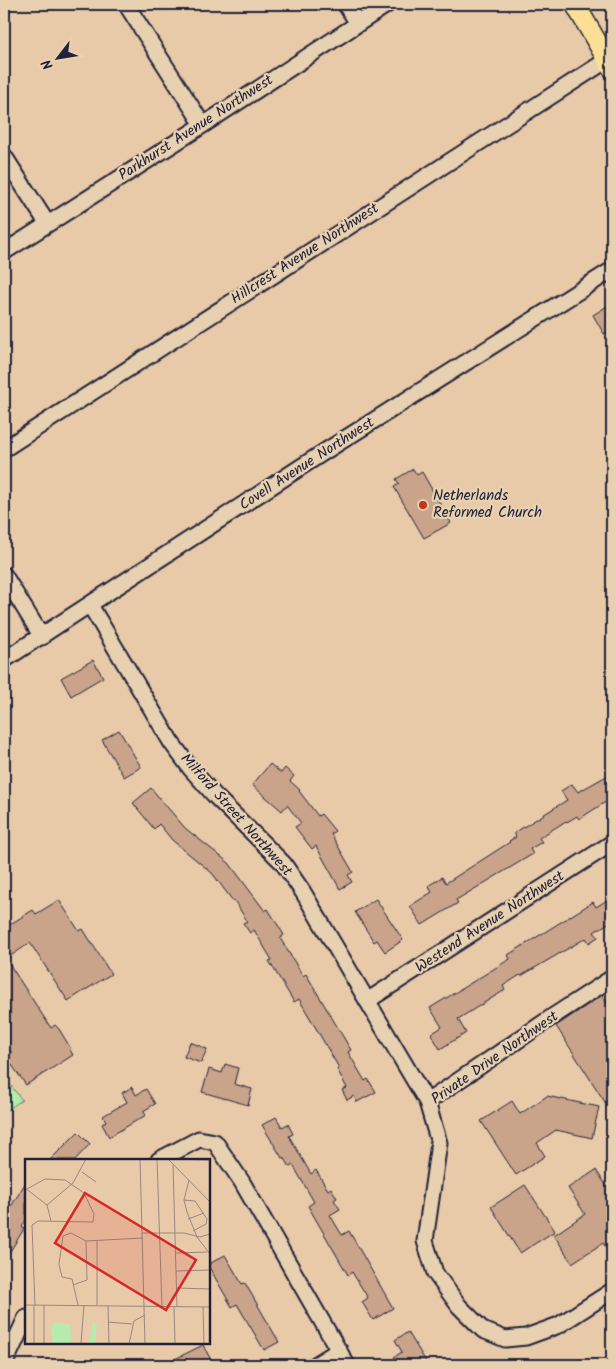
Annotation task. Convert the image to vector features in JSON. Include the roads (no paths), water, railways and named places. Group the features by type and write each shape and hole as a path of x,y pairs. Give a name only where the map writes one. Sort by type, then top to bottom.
{"main road":[{"path":"574,4 610,64"}],"street":[{"path":"126,4 203,124"},
{"path":"346,4 358,23"},
{"name":"Parkhurst Avenue Northwest","path":"4,252 388,4"},
{"name":"Hillcrest Avenue Northwest","path":"4,449 610,64"},
{"path":"4,156 47,223"},
{"name":"Covell Avenue Northwest","path":"4,660 324,452 612,270"},
{"path":"4,576 42,637"},
{"name":"Milford Street Northwest","path":"90,605 171,742 191,769 216,797 283,864 303,892 428,1102"},
{"name":"Westend Avenue Northwest","path":"367,1001 612,843"},
{"name":"Private Drive Northwest","path":"612,978 428,1102 439,1143 425,1241 436,1273 459,1306 483,1330 505,1339 526,1337 560,1326 612,1291"},
{"path":"161,1159 199,1139 215,1142 227,1157 259,1211 347,1365"},
{"path":"4,1365 25,1320"},
{"path":"315,1365 339,1350"}],"place":[{"name":"Netherlands Reformed Church","path":"423,505"}]}
